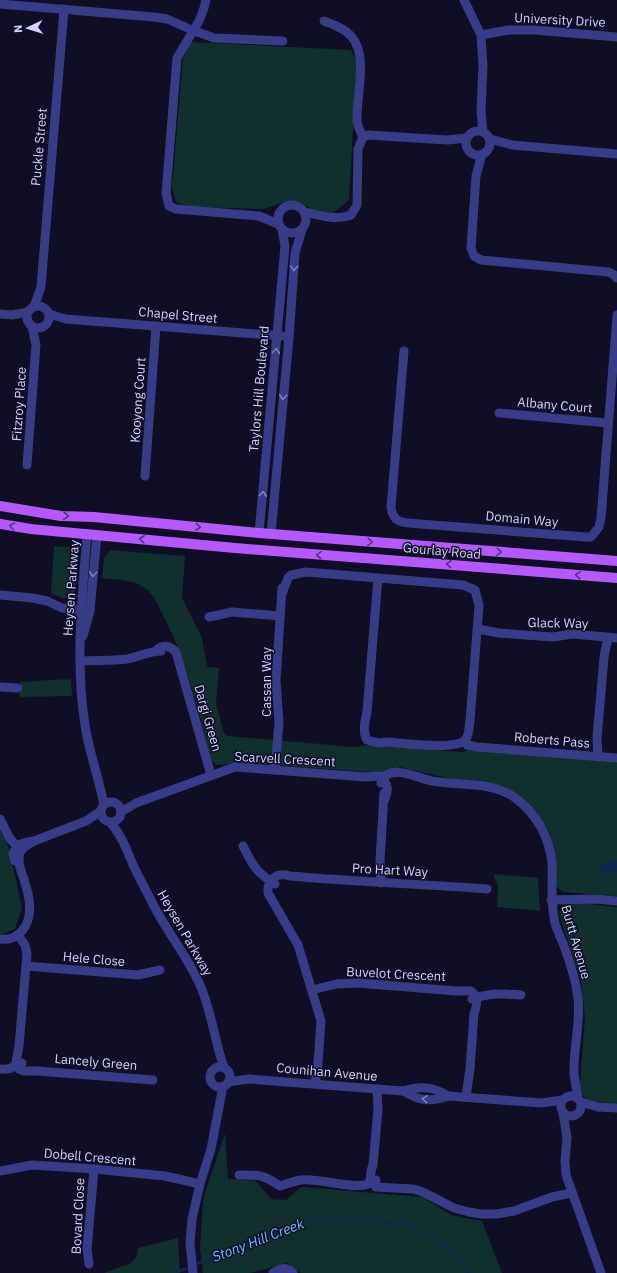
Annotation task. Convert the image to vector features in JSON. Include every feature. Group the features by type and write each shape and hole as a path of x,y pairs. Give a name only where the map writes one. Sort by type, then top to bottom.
{"main road":[{"name":"Gourlay Road","path":"0,506 61,516 94,517 259,533 617,561"},
{"name":"Heysen Parkway","path":"92,535 94,517"},
{"name":"Gourlay Road","path":"0,524 31,529 264,551 617,578"},
{"name":"Taylors Hill Boulevard","path":"259,533 264,551"},
{"path":"264,551 271,534"}],"street":[{"path":"206,0 199,21 192,30 177,58 166,193 169,206 176,209 259,216 280,211"},
{"path":"464,0 482,35 483,65 481,111 477,144 470,248 474,256 481,260 608,272 614,274 617,278"},
{"path":"0,4 154,16 167,19 214,38 284,41"},
{"name":"Puckle Street","path":"31,309 41,287 64,9"},
{"path":"304,212 326,217 343,218 351,215 357,205 358,149 363,137 357,121 360,51 352,36 341,28 324,22"},
{"name":"University Drive","path":"482,35 509,30 527,30 617,36"},
{"path":"477,144 484,132 481,111"},
{"path":"363,137 374,134 477,144 512,145 617,154"},
{"path":"280,226 278,215 280,211 284,207 293,205 301,208 306,216 303,227"},
{"path":"259,216 280,226 289,233 294,233 303,227 326,217"},
{"name":"Taylors Hill Boulevard","path":"259,533 285,246 280,226"},
{"name":"Taylors Hill Boulevard","path":"271,534 295,253 303,227"},
{"name":"Puckle Street","path":"41,287 47,311"},
{"path":"0,314 12,315 39,328 45,326 50,317 47,311 37,306 12,315"},
{"path":"30,324 27,319 31,309"},
{"name":"Chapel Street","path":"47,311 66,319 289,337"},
{"name":"Domain Way","path":"404,351 391,507 394,517 399,522 586,538 591,537 599,527 601,518 617,314"},
{"name":"Chapel Street","path":"45,326 66,319"},
{"name":"Fitzroy Place","path":"27,465 36,344 30,324"},
{"name":"Fitzroy Place","path":"36,344 45,326"},
{"name":"Kooyong Court","path":"145,476 156,326"},
{"name":"Albany Court","path":"499,413 608,423"},
{"name":"Heysen Parkway","path":"92,535 85,611 80,643 82,700 85,726 92,757 101,786 120,834 152,903 192,968 201,986 215,1031 217,1048 214,1068"},
{"name":"Cassan Way","path":"275,770 279,723 276,680 282,594 288,578 294,574 306,572 463,585 475,590 479,605 478,632 470,721 471,735 467,742"},
{"path":"378,578 367,712 369,730 375,738 388,742 447,746 467,742"},
{"path":"0,595 33,598 47,601 62,608 85,611"},
{"path":"209,618 232,612 280,616"},
{"name":"Glack Way","path":"478,632 553,637 572,634 609,637"},
{"path":"596,756 604,657 609,637"},
{"name":"Dargi Green","path":"80,661 125,659 156,651 169,652 180,669 194,712 211,775"},
{"path":"0,687 18,688"},
{"name":"Roberts Pass","path":"467,742 486,747 617,758"},
{"name":"Scarvell Crescent","path":"111,812 235,767 366,777 368,779 383,781"},
{"name":"Burtt Avenue","path":"383,781 407,774 447,783 484,786 504,791 524,805 544,830 552,864 551,897 555,924 572,971 578,998 574,1073 578,1107"},
{"path":"378,883 385,799 383,781"},
{"path":"19,848 111,812"},
{"path":"0,818 10,839 19,848 20,869 29,899 30,912 28,922 18,935 8,939 0,939"},
{"path":"243,846 253,866 261,874 273,882 268,887 268,894 276,905 298,945 312,990 321,1021 317,1084"},
{"name":"Pro Hart Way","path":"273,882 290,876 487,889"},
{"path":"551,897 617,901"},
{"path":"0,1069 6,1070 19,1064 26,954 24,945 18,935"},
{"name":"Hele Close","path":"26,966 138,975 160,970"},
{"name":"Buvelot Crescent","path":"312,990 336,984 358,983 456,991 474,998"},
{"path":"468,1097 474,998 484,994 496,993 521,995"},
{"name":"Heysen Parkway","path":"217,1048 226,1070"},
{"name":"Lancely Green","path":"19,1064 37,1071 153,1080"},
{"path":"193,1273 190,1253 192,1219 199,1186 211,1149 219,1108 226,1084 230,1077 226,1070 217,1067 210,1073 210,1080 214,1085 219,1108"},
{"name":"Counihan Avenue","path":"226,1070 249,1079"},
{"name":"Burtt Avenue","path":"564,1098 574,1073"},
{"name":"Counihan Avenue","path":"226,1084 249,1079 317,1084 403,1092 412,1097 428,1100 448,1096 542,1103 564,1098"},
{"path":"214,1085 220,1087 226,1084"},
{"name":"Counihan Avenue","path":"403,1092 415,1088 425,1087 437,1090 448,1096"},
{"path":"373,1181 379,1089"},
{"path":"567,1138 560,1105 564,1098 572,1095 578,1107 567,1138 565,1161 566,1175 601,1273"},
{"name":"Counihan Avenue","path":"542,1103 562,1112"},
{"path":"562,1112 569,1116 578,1107 617,1108"},
{"name":"Dobell Crescent","path":"0,1171 32,1165 94,1169 165,1176 199,1186"},
{"name":"Bovard Close","path":"89,1264 87,1248 94,1169"},
{"path":"239,1175 258,1175 266,1177 280,1186 302,1179 354,1184 373,1181 393,1188 423,1192 454,1208 481,1214 496,1214 514,1211 571,1191"},
{"path":"273,1273 283,1268 288,1269 293,1273"}],"green space":[{"path":"191,42 351,50 357,62 349,200 333,213 315,211 298,201 287,201 264,209 188,207 176,202 172,189 183,58"},
{"path":"54,546 79,548 75,593 71,598 62,598 51,593"},
{"path":"110,550 185,556 182,598 202,638 207,667 219,668 216,704 224,733 228,736 354,747 368,745 462,752 471,749 617,762 617,896 563,892 559,889 556,885 554,848 549,832 537,812 519,796 505,787 492,783 447,778 400,767 384,773 245,763 216,765 211,760 186,669 172,634 154,598 146,589 136,583 125,580 102,578 104,558"},
{"path":"71,679 72,696 19,697 20,682"},
{"path":"0,829 9,848 22,908 15,929 0,935"},
{"path":"493,874 538,878 540,911 497,907 498,886"},
{"path":"570,902 617,907 617,1103 601,1102 585,1098 581,1091 580,1083 585,1018 581,981 559,914 562,906"},
{"path":"225,1133 228,1179 256,1181 271,1199 286,1200 301,1187 423,1197 451,1215 482,1221 502,1273 301,1273 287,1263 250,1273 203,1273 200,1248 203,1199"},
{"path":"178,1238 180,1273 104,1273 131,1263 137,1256 138,1248"}],"water":[{"path":"612,860 617,861 617,872 603,875 599,865"}],"waterway":[{"name":"Stony Hill Creek","path":"194,1265 270,1233 312,1220 360,1220 403,1223 446,1245 468,1273"},
{"name":"Stony Hill Creek","path":"175,1273 190,1267"}]}
